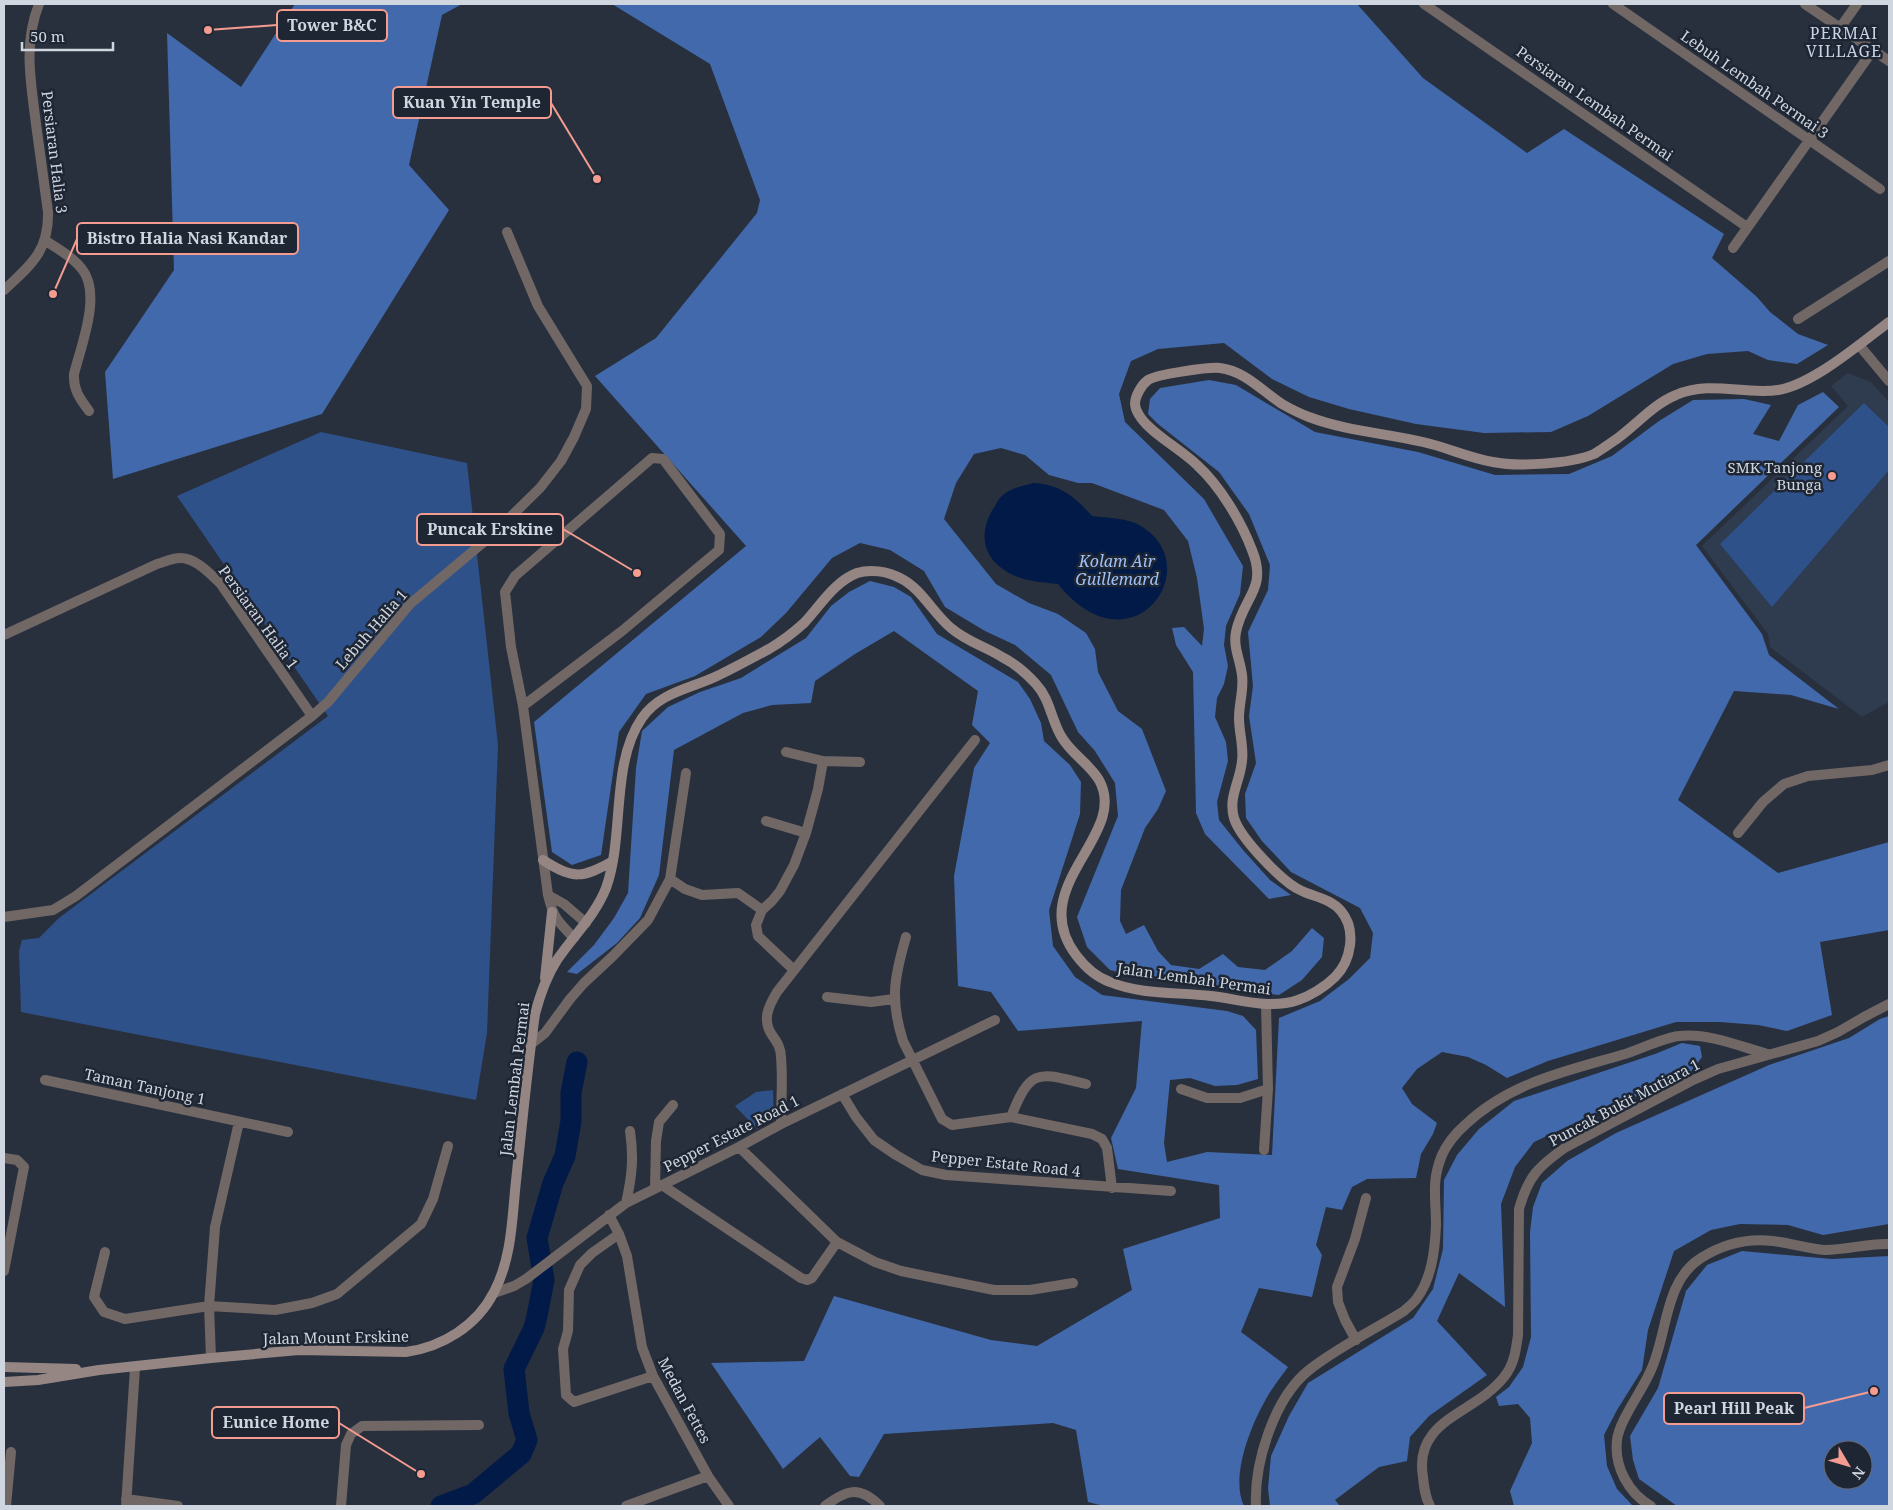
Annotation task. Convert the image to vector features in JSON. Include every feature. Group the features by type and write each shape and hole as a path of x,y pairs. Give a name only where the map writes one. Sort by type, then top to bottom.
{"main road":[{"name":"Jalan Lembah Permai","path":"494,1293 507,1256 535,1014 543,986 556,962 586,923 604,893 613,861 627,754 635,730 655,703 672,692 716,676 777,644 804,622 844,580 868,571 899,577 910,585 957,634 1003,657 1031,678 1047,698 1058,732 1067,746 1096,774 1102,786 1106,798 1104,812 1098,828 1071,880 1060,910 1062,926 1068,943 1079,959 1099,977 1121,986 1206,995 1266,1004 1285,1004 1302,999 1334,979 1344,965 1350,948 1351,934 1347,921 1340,910 1325,899 1300,891 1290,884 1265,860 1238,829 1232,814 1231,798 1242,765 1244,752 1238,709 1243,679 1234,642 1238,625 1257,582 1258,567 1250,542 1217,486 1196,464 1138,416 1135,406 1137,395 1143,386 1150,379 1159,376 1226,368 1252,381 1286,406 1337,427 1427,442 1498,464 1540,464 1593,455 1614,442 1658,404 1692,389 1718,387 1777,390 1797,384 1819,372 1889,322"},
{"path":"543,860 557,870 582,876 613,861"},
{"path":"543,986 552,912"},
{"name":"Jalan Mount Erskine","path":"4,1367 99,1370 136,1368 211,1358 299,1350 382,1352 420,1350 442,1342 465,1327 494,1293"},
{"name":"Jalan Mount Erskine","path":"4,1382 38,1380 99,1370"}],"street":[{"name":"Persiaran Halia 3","path":"4,290 26,270 37,256 46,241 48,227 48,212 29,68 28,43 33,19 39,4"},
{"name":"Persiaran Lembah Permai","path":"1424,4 1747,227"},
{"name":"Lebuh Lembah Permai 3","path":"1613,4 1880,188"},
{"path":"1805,4 1889,61"},
{"path":"1840,28 1857,4"},
{"path":"1733,248 1872,50"},
{"name":"Lebuh Halia 1","path":"4,917 53,910 76,896 312,716 328,702 410,604 491,536 540,488 561,461 586,409 587,386 538,306 507,232"},
{"path":"46,241 77,264 88,278 91,289 90,310 73,383 78,396 89,411"},
{"path":"1798,319 1889,261"},
{"path":"1859,345 1889,381"},
{"path":"523,706 622,631 719,550 720,534 663,459 652,458 515,576 505,592 510,647 523,706 548,895 552,912 560,924 574,938"},
{"name":"Persiaran Halia 1","path":"4,635 157,564 180,558 193,561 207,570 220,583 312,716"},
{"path":"781,1124 781,1056 778,1044 767,1025 768,1005 975,740"},
{"path":"786,752 823,761 860,762"},
{"path":"794,970 758,936 756,924 762,910 772,902 780,891 794,865 806,833 818,789 823,761"},
{"path":"1738,833 1763,802 1784,784 1808,776 1872,770 1889,765"},
{"path":"531,1044 545,1033 570,998 584,983 648,920 670,879 686,773"},
{"path":"766,820 806,833"},
{"path":"670,879 685,889 702,895 738,893 762,910"},
{"path":"548,895 564,904 586,923"},
{"path":"906,937 899,962 894,999 900,1035 942,1119 952,1125 1011,1117 1092,1134 1102,1139 1107,1148 1112,1188"},
{"path":"827,997 871,1002 894,999"},
{"path":"1264,1150 1268,1089 1266,1004"},
{"name":"Puncak Bukit Mutiara 1","path":"1430,1506 1421,1465 1422,1452 1427,1440 1436,1429 1495,1387 1511,1366 1516,1352 1518,1335 1519,1209 1524,1190 1534,1174 1548,1160 1566,1147 1718,1068 1818,1041 1889,1004"},
{"name":"Pepper Estate Road 1","path":"494,1293 514,1286 526,1279 626,1203 740,1147 781,1124 995,1020"},
{"path":"1256,1506 1257,1482 1262,1453 1274,1419 1291,1389 1308,1371 1404,1311 1417,1298 1427,1278 1432,1257 1436,1226 1434,1178 1443,1153 1456,1132 1474,1116 1498,1098 1535,1081 1678,1036 1704,1036 1767,1054"},
{"path":"1011,1117 1026,1087 1034,1078 1046,1075 1086,1084"},
{"name":"Taman Tanjong 1","path":"45,1080 288,1132"},
{"path":"1181,1089 1207,1098 1240,1098 1268,1089"},
{"name":"Pepper Estate Road 4","path":"842,1094 856,1117 874,1140 922,1170 946,1176 1171,1191"},
{"path":"673,1105 659,1122 656,1141 658,1186 801,1278 807,1280 812,1278 837,1242"},
{"path":"211,1358 209,1306 215,1227 239,1122"},
{"path":"626,1203 632,1172 633,1151 630,1132"},
{"path":"105,1252 94,1297 104,1312 125,1319 209,1306 275,1310 312,1303 337,1294 421,1224 433,1199 448,1146"},
{"path":"740,1147 837,1242 875,1262 901,1271 985,1288 1030,1290 1073,1283"},
{"path":"4,1158 17,1160 24,1167 4,1271"},
{"path":"1356,1340 1344,1320 1338,1302 1337,1287 1366,1198"},
{"name":"Medan Fettes","path":"609,1215 619,1234 627,1256 642,1347 653,1376 708,1476 729,1506"},
{"path":"619,1234 592,1253 580,1265 569,1290 568,1332 563,1349 566,1395 574,1402 653,1376"},
{"path":"1651,1506 1630,1490 1620,1470 1616,1453 1617,1438 1623,1422 1652,1370 1672,1298 1688,1267 1719,1248 1744,1240 1773,1241 1826,1250 1889,1244"},
{"path":"136,1368 126,1503 178,1506"},
{"path":"341,1506 346,1445 351,1434 362,1426 479,1425"},
{"path":"6,1506 11,1452"},
{"path":"626,1506 708,1476"},
{"path":"825,1506 843,1494 858,1492 868,1496 880,1506"}],"shaded area":[{"path":"295,4 462,4 442,15 409,165 449,210 322,414 113,479 105,372 174,270 167,33 241,87"},
{"path":"612,4 1357,4 1423,78 1527,153 1564,129 1724,234 1712,258 1757,297 1770,312 1798,334 1828,345 1797,364 1768,360 1748,351 1707,354 1673,364 1588,416 1551,432 1484,433 1416,424 1349,409 1309,397 1272,379 1224,343 1158,349 1131,361 1119,394 1125,422 1204,499 1243,566 1240,594 1226,626 1224,645 1228,666 1224,684 1217,698 1215,717 1226,742 1228,761 1217,802 1219,820 1270,880 1291,895 1269,899 1205,834 1196,813 1193,672 1176,645 1172,628 1184,627 1202,646 1204,629 1197,578 1188,541 1164,510 1092,483 1078,483 1049,475 1025,455 1001,448 974,454 956,483 944,519 996,584 1029,603 1058,614 1086,633 1095,649 1098,672 1118,711 1142,729 1166,791 1158,809 1145,828 1121,890 1120,921 1126,934 1144,925 1158,951 1171,965 1199,969 1223,954 1238,967 1265,970 1292,951 1312,928 1324,938 1322,957 1302,980 1279,995 1147,979 1110,970 1087,947 1077,917 1118,816 1115,783 1095,751 1078,732 1051,675 1015,645 985,631 945,607 924,571 890,550 860,543 832,558 786,613 761,637 695,676 646,694 619,732 601,855 572,865 552,852 534,722 746,546 595,376 656,338 757,213 760,200 710,64"},
{"name":"SMK Tanjong Bunga","path":"1848,373 1871,382 1889,402 1889,702 1862,717 1770,647 1768,634 1702,546 1848,406 1831,386"},
{"path":"1209,380 1236,385 1315,432 1418,452 1495,475 1569,474 1612,456 1659,421 1693,400 1744,399 1771,405 1753,434 1779,441 1798,405 1823,392 1839,407 1696,545 1762,634 1769,655 1839,709 1791,695 1734,691 1678,800 1778,873 1889,842 1889,930 1820,942 1832,1015 1787,1031 1758,1025 1720,1022 1676,1022 1548,1061 1507,1078 1468,1057 1442,1052 1417,1069 1402,1088 1412,1104 1437,1123 1421,1154 1416,1178 1367,1179 1352,1187 1342,1210 1326,1207 1316,1245 1322,1255 1312,1297 1259,1288 1241,1332 1288,1367 1260,1410 1244,1451 1239,1481 1240,1494 1244,1506 1104,1506 1088,1502 1076,1430 1053,1423 884,1434 859,1477 850,1476 820,1437 783,1469 711,1363 804,1361 834,1296 991,1340 1037,1346 1132,1290 1123,1249 1220,1218 1219,1185 1118,1169 1111,1138 1136,1088 1142,1021 1018,1031 991,992 958,986 954,876 974,768 990,743 972,725 978,691 894,631 815,681 811,703 772,705 743,713 674,750 659,875 640,918 617,943 577,974 567,972 594,945 614,918 628,893 636,768 642,731 668,707 700,692 741,678 806,638 831,606 849,592 870,581 894,587 911,597 937,634 1018,682 1030,699 1041,723 1044,741 1070,765 1081,782 1080,814 1049,910 1053,946 1075,977 1102,995 1227,1011 1243,1016 1256,1030 1258,1079 1237,1085 1215,1086 1190,1078 1170,1080 1164,1143 1167,1162 1207,1152 1272,1155 1279,1018 1320,1001 1349,979 1370,958 1373,933 1360,908 1291,872 1262,841 1246,818 1245,794 1256,763 1249,716 1253,686 1248,632 1268,590 1270,565 1249,514 1219,472 1148,414 1150,399 1160,388"},
{"path":"1864,403 1889,427 1889,470 1772,607 1720,544"},
{"path":"321,432 467,463 498,745 487,1033 476,1100 21,1012 19,951 22,940 39,938 59,918 328,716 177,496"},
{"path":"1889,1016 1889,1224 1823,1235 1788,1225 1740,1224 1711,1230 1674,1251 1648,1330 1642,1370 1604,1435 1607,1466 1617,1489 1633,1506 1514,1506 1510,1491 1532,1443 1530,1418 1518,1404 1499,1406 1496,1397 1509,1387 1523,1367 1531,1337 1530,1232 1533,1207 1542,1183 1567,1161 1616,1133 1769,1065 1849,1038 1880,1019"},
{"path":"1682,1043 1700,1046 1702,1057 1690,1073 1534,1142 1515,1167 1501,1204 1505,1307 1459,1273 1437,1321 1487,1375 1429,1416 1410,1437 1407,1461 1379,1467 1335,1500 1340,1506 1270,1506 1268,1488 1271,1456 1289,1416 1308,1383 1413,1318 1433,1289 1443,1249 1444,1180 1457,1155 1479,1129 1514,1101 1655,1054"},
{"path":"773,1090 773,1113 764,1125 757,1129 735,1106 756,1092"},
{"path":"1742,1251 1832,1259 1889,1256 1889,1506 1677,1506 1639,1479 1633,1460 1630,1436 1658,1388 1686,1291 1707,1265"}],"water":[{"name":"Kolam Air Guillemard","path":"1033,483 1059,489 1073,497 1092,516 1136,523 1160,544 1167,565 1164,586 1152,604 1134,616 1111,619 1085,609 1058,584 1036,582 1016,576 996,563 990,556 985,541 986,525 989,517 998,500 1005,493"}],"waterway":[{"path":"441,1506 473,1494 521,1454 527,1440 519,1413 514,1369 534,1328 537,1316 544,1280 537,1238 553,1183 565,1156 571,1121 571,1093 577,1062"}],"place":[{"name":"Tower B&C","path":"208,30"},
{"name":"Kuan Yin Temple","path":"597,179"},
{"name":"Bistro Halia Nasi Kandar","path":"53,294"},
{"name":"SMK Tanjong Bunga","path":"1832,476"},
{"name":"Puncak Erskine","path":"637,573"},
{"name":"Pearl Hill Peak","path":"1874,1391"},
{"name":"Eunice Home","path":"421,1474"}],"district":[{"name":"PERMAI VILLAGE","path":"1844,42"}]}
